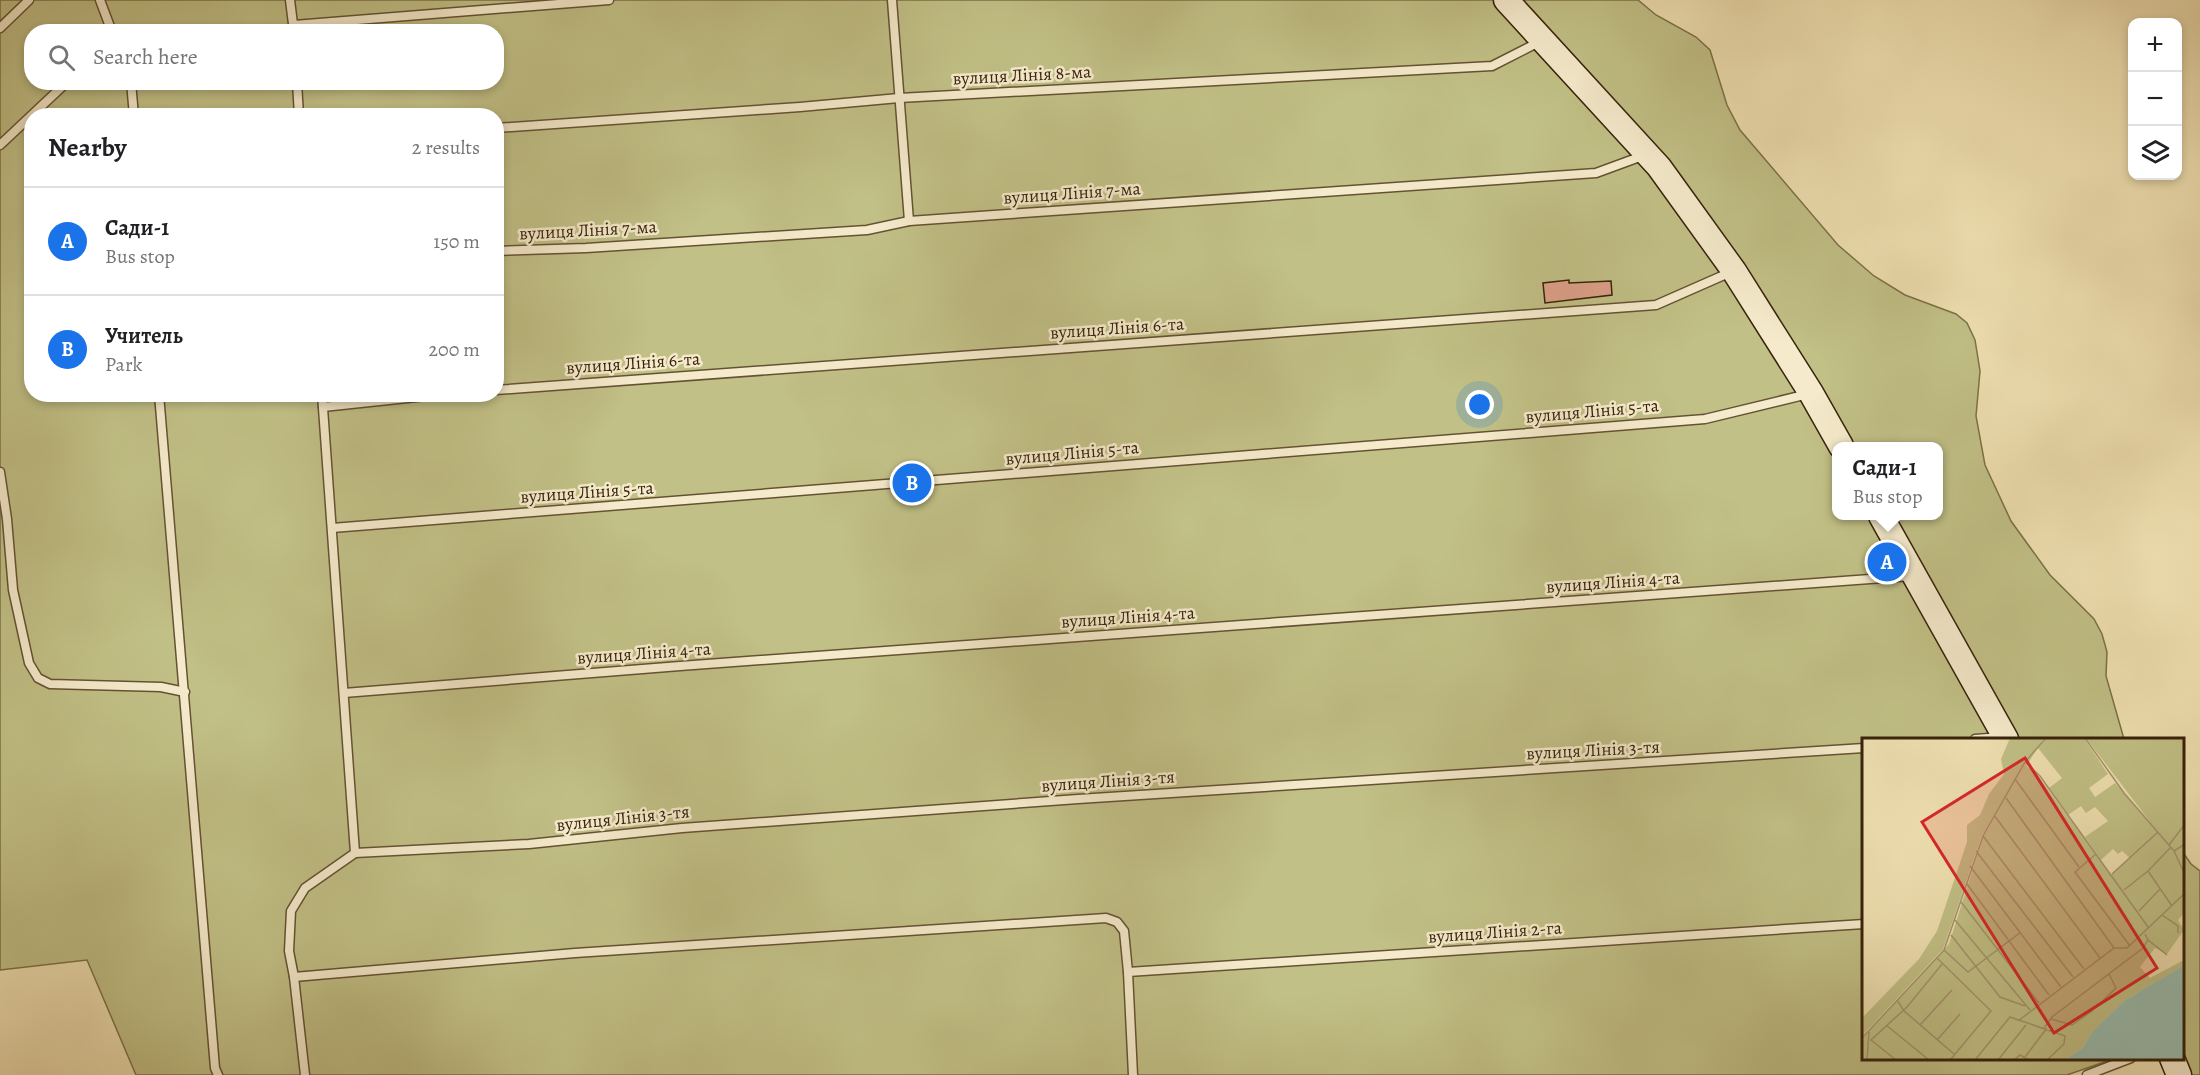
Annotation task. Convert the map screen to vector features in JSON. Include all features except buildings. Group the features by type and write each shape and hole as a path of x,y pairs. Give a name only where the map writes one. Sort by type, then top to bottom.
{"main road":[{"path":"1506,0 1647,154 1709,234 1811,393 1838,442"},
{"path":"1883,520 2005,738"},
{"path":"2172,1060 2179,1075"}],"lane":[{"path":"0,28 29,0"},
{"path":"100,0 109,24"},
{"path":"290,0 293,24"},
{"path":"339,24 609,0"},
{"path":"892,0 909,221"},
{"name":"вулиця Лінія 8-ма","path":"504,127 899,98 1492,66 1543,40"},
{"path":"39,108 58,90"},
{"path":"132,90 133,108"},
{"path":"297,90 299,108"},
{"path":"0,145 24,122"},
{"name":"вулиця Лінія 7-ма","path":"504,251 867,231 909,221 1596,173 1647,154"},
{"name":"вулиця Лінія 6-та","path":"504,389 1656,305 1734,271"},
{"name":"вулиця Лінія 5-та","path":"332,528 1705,419 1811,393"},
{"path":"160,402 215,1068 218,1075"},
{"path":"305,1075 289,951 291,910 305,888 355,853 323,402"},
{"path":"323,407 370,402"},
{"path":"0,472 7,519 13,590 29,663 38,678 50,684 161,687 185,692"},
{"name":"вулиця Лінія 4-та","path":"344,693 692,665 1916,576"},
{"name":"вулиця Лінія 3-тя","path":"355,853 529,844 682,828 1067,800 1862,748"},
{"path":"294,977 575,953 1107,918 1117,922 1124,931 1133,1075"},
{"name":"вулиця Лінія 2-га","path":"1128,972 1862,924"},
{"path":"2087,1075 2128,1060"}],"shaded area":[{"path":"0,0 1494,0 1633,152 1700,239 1832,446 1832,520 1874,520 1997,738 1862,738 1862,1060 2110,1060 2067,1075 136,1075 87,960 0,970"},
{"path":"1520,0 1638,0 1656,15 1696,37 1710,50 1727,105 1740,130 1838,245 1874,276 1905,295 1956,314 1967,323 1975,340 1980,371 1976,416 1985,465 2011,521 2050,575 2094,619 2102,634 2107,652 2106,676 2124,738 2016,738 1893,520 1943,520 1943,442 1849,442"},
{"path":"2185,855 2200,871 2200,1075 2189,1075 2185,1060"}],"place":[{"name":"Учитель","path":"912,483"},
{"name":"Сади-1","path":"1887,562"}]}
